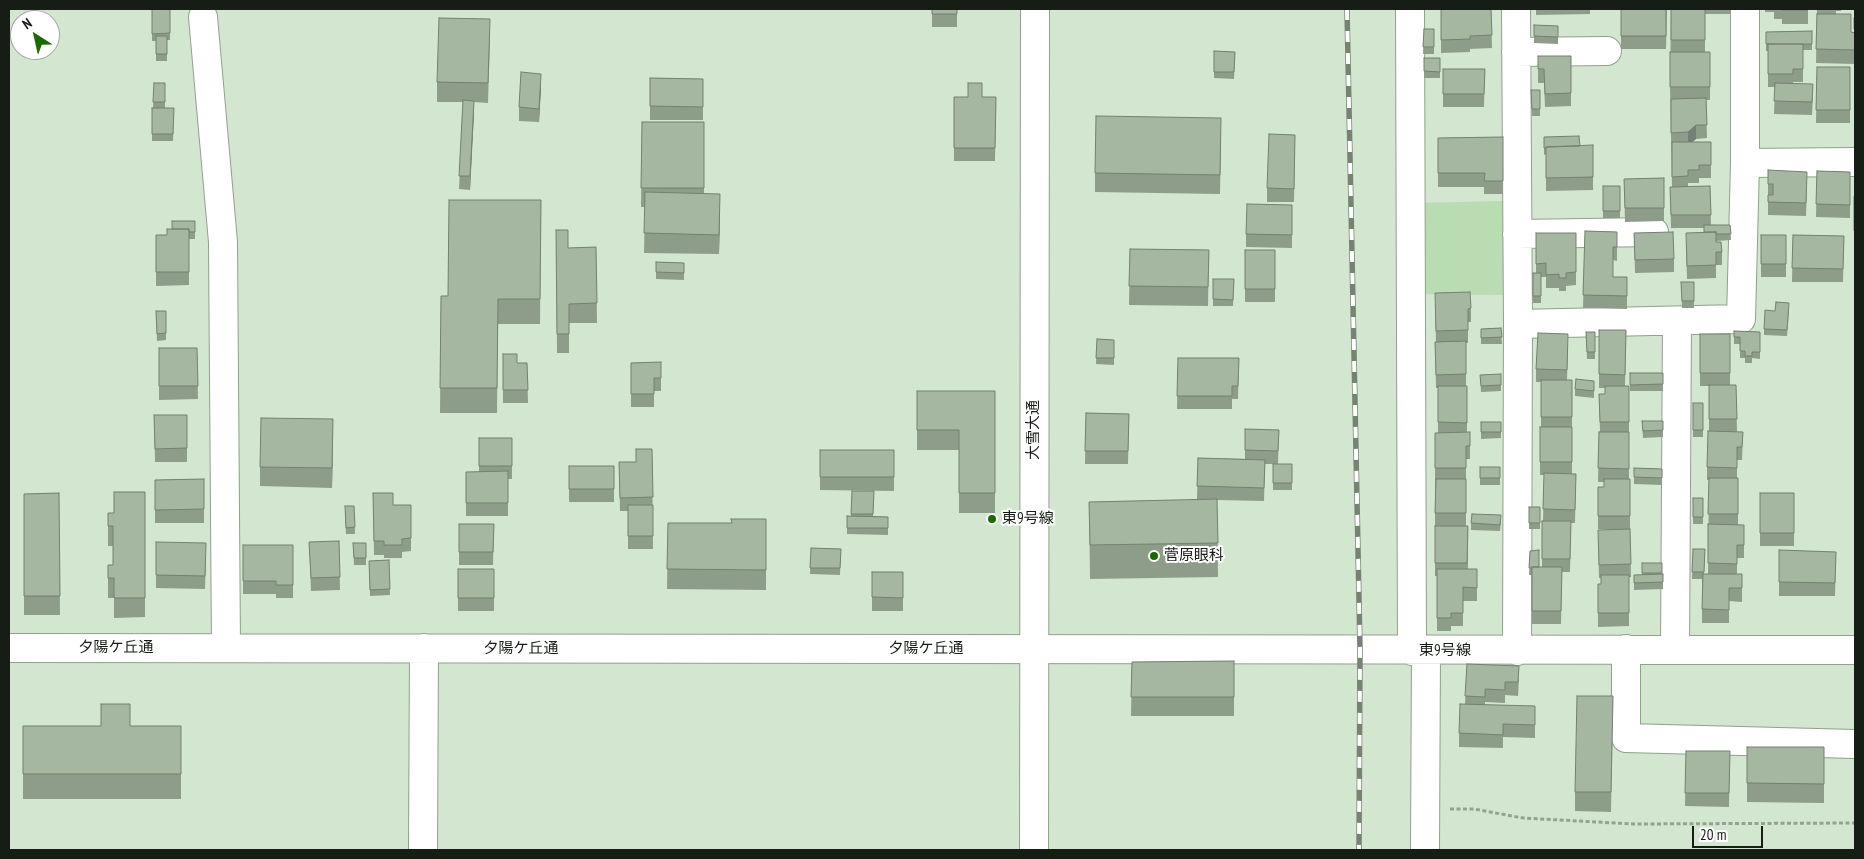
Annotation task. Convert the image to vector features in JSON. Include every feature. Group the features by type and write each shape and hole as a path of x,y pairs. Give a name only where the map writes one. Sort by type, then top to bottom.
{"main road":[{"name":"大雪大通","path":"1034,850 1035,9"},
{"path":"1410,9 1419,651 1425,838"},
{"path":"1516,9 1518,324 1517,650"},
{"path":"1518,324 1677,322 1741,319 1745,163 1745,9"},
{"path":"203,17 222,242 226,648"},
{"path":"1516,52 1608,51"},
{"path":"1745,163 1855,162"},
{"path":"1517,234 1654,232"},
{"path":"1675,649 1677,322"},
{"name":"夕陽ケ丘通","path":"9,648 1034,649"},
{"path":"423,839 424,648"},
{"name":"東9号線","path":"1034,649 1360,649 1419,651 1626,649 1855,650"},
{"path":"1626,649 1626,738 1855,744"}],"path":[{"path":"1447,809 1474,809 1523,818 1634,824 1855,823"}],"green space":[{"path":"1504,201 1504,295 1417,294 1416,203"}],"building":[{"path":"152,9 170,9 170,33 152,34"},
{"path":"932,9 957,9 957,14 932,14"},
{"path":"1441,9 1491,9 1492,35 1470,36 1470,39 1441,40"},
{"path":"1621,9 1666,9 1666,36 1621,36"},
{"path":"1671,9 1705,9 1705,40 1671,40"},
{"path":"1808,9 1808,10 1782,10"},
{"path":"1817,14 1851,14 1851,32 1855,33 1855,50 1816,49"},
{"path":"439,18 490,19 488,83 437,82"},
{"path":"1534,25 1558,26 1558,37 1534,36"},
{"path":"1424,29 1434,29 1434,47 1423,47"},
{"path":"1812,31 1812,44 1766,44 1766,32"},
{"path":"156,36 167,36 167,54 156,54"},
{"path":"1768,44 1803,44 1803,69 1793,69 1793,74 1768,74"},
{"path":"1214,51 1235,52 1234,72 1214,72"},
{"path":"1670,52 1710,52 1710,87 1670,87"},
{"path":"1538,56 1571,56 1571,93 1545,94 1544,69 1538,69"},
{"path":"1424,58 1440,58 1440,72 1424,71"},
{"path":"1817,67 1850,67 1850,110 1816,110"},
{"path":"1443,69 1485,69 1484,94 1443,94"},
{"path":"521,72 541,74 539,109 519,107"},
{"path":"650,78 703,79 703,107 650,106"},
{"path":"154,83 165,83 165,102 153,102"},
{"path":"968,83 982,83 982,97 996,97 995,148 954,148 954,97 968,97"},
{"path":"1775,83 1813,84 1812,102 1774,101"},
{"path":"1531,90 1540,90 1540,109 1532,109"},
{"path":"1706,98 1707,125 1696,125 1688,132 1671,133 1671,99"},
{"path":"463,100 474,101 470,176 459,176"},
{"path":"152,108 174,108 173,134 152,134"},
{"path":"1096,116 1221,118 1220,175 1095,173"},
{"path":"642,122 704,122 704,188 641,188"},
{"path":"1269,134 1295,135 1294,189 1267,188"},
{"path":"1579,136 1580,146 1544,148 1544,137"},
{"path":"1503,137 1503,181 1484,181 1485,173 1438,173 1438,138"},
{"path":"1672,142 1711,142 1711,165 1699,165 1699,170 1688,170 1688,176 1672,177"},
{"path":"1593,145 1593,177 1546,178 1546,147"},
{"path":"1768,170 1807,172 1806,203 1768,202 1768,195 1773,195 1773,184 1768,184"},
{"path":"1817,171 1850,172 1850,205 1816,204"},
{"path":"1664,178 1664,208 1625,208 1624,179"},
{"path":"1603,186 1620,186 1620,211 1603,211"},
{"path":"1710,186 1711,215 1671,215 1670,187"},
{"path":"645,192 720,194 719,235 644,233"},
{"path":"1855,197 1855,231 1854,231"},
{"path":"449,200 541,200 540,299 498,299 497,388 440,388 441,296 448,296"},
{"path":"1247,204 1292,205 1292,235 1246,234"},
{"path":"172,221 195,221 195,232 189,232 189,229 172,229"},
{"path":"1704,225 1730,225 1731,234 1704,232"},
{"path":"167,229 189,229 189,272 156,272 156,235 167,235"},
{"path":"556,230 568,230 568,248 596,247 597,303 569,304 569,334 557,334"},
{"path":"1585,231 1617,232 1617,247 1613,247 1613,277 1627,277 1627,296 1583,295"},
{"path":"1673,232 1674,259 1635,260 1634,233"},
{"path":"1716,232 1716,242 1721,242 1722,252 1716,252 1716,265 1687,266 1686,233"},
{"path":"1536,233 1576,233 1576,272 1566,273 1566,278 1559,278 1559,274 1546,275 1546,263 1536,264"},
{"path":"1761,235 1786,235 1786,264 1761,264"},
{"path":"1793,235 1844,236 1843,269 1792,268"},
{"path":"1130,249 1209,250 1208,287 1129,286"},
{"path":"1245,250 1275,250 1275,289 1245,289"},
{"path":"656,262 684,263 684,273 656,272"},
{"path":"1533,273 1541,273 1541,296 1533,296"},
{"path":"1213,279 1234,279 1233,300 1213,299"},
{"path":"1681,282 1694,282 1694,301 1682,301"},
{"path":"1470,292 1471,308 1468,309 1468,330 1436,331 1435,293"},
{"path":"1776,302 1789,303 1787,330 1764,329 1765,310 1775,311"},
{"path":"156,311 166,311 166,333 157,334"},
{"path":"1501,328 1502,337 1481,338 1481,329"},
{"path":"1599,330 1626,330 1625,375 1599,374"},
{"path":"1734,331 1760,332 1760,352 1752,352 1752,356 1745,356 1745,351 1740,351 1740,337 1734,337"},
{"path":"1586,332 1595,332 1595,352 1587,352"},
{"path":"1538,333 1568,334 1567,370 1536,369"},
{"path":"1700,334 1730,334 1730,373 1700,373"},
{"path":"1097,339 1114,340 1114,358 1096,358"},
{"path":"1466,341 1466,374 1436,375 1435,342"},
{"path":"159,348 197,348 198,386 159,386"},
{"path":"503,354 517,354 517,363 527,363 528,390 503,390"},
{"path":"1178,358 1239,358 1238,386 1232,386 1232,396 1177,396"},
{"path":"661,362 661,378 654,378 654,394 631,394 631,363"},
{"path":"1630,373 1663,373 1663,384 1630,385"},
{"path":"1501,374 1501,385 1481,386 1480,375"},
{"path":"1576,379 1594,381 1594,391 1575,389"},
{"path":"1541,380 1572,380 1572,417 1541,417"},
{"path":"1709,385 1736,385 1737,419 1709,419"},
{"path":"1438,386 1467,386 1467,423 1438,422"},
{"path":"1605,386 1629,386 1629,422 1600,422 1599,394 1605,394"},
{"path":"917,391 995,391 995,493 959,493 959,430 917,430"},
{"path":"1693,403 1703,403 1703,430 1693,430"},
{"path":"1086,413 1129,414 1128,451 1085,451"},
{"path":"154,415 187,415 187,448 155,449"},
{"path":"261,418 333,419 332,468 260,467"},
{"path":"1642,421 1663,421 1663,430 1643,431"},
{"path":"1481,422 1501,422 1501,432 1481,432"},
{"path":"1540,427 1572,427 1572,462 1540,462"},
{"path":"1245,429 1279,430 1278,451 1245,450"},
{"path":"1708,431 1743,432 1742,447 1737,447 1737,468 1707,467"},
{"path":"1470,432 1470,446 1466,446 1466,468 1435,468 1435,433"},
{"path":"1599,432 1629,432 1629,469 1598,468"},
{"path":"479,438 512,438 512,466 479,466"},
{"path":"636,449 652,449 653,497 620,498 619,462 636,462"},
{"path":"820,450 894,450 894,477 820,477"},
{"path":"1198,458 1265,460 1264,488 1197,486"},
{"path":"1273,464 1292,464 1292,483 1273,483"},
{"path":"569,466 614,466 614,489 569,489"},
{"path":"1480,467 1500,467 1500,478 1480,478"},
{"path":"1634,468 1662,469 1662,478 1634,477"},
{"path":"508,471 508,503 466,503 466,472"},
{"path":"1544,473 1576,474 1575,510 1543,509"},
{"path":"1709,478 1738,478 1738,514 1708,514"},
{"path":"204,479 204,509 155,510 155,480"},
{"path":"1436,479 1466,479 1466,513 1435,513"},
{"path":"1604,479 1630,479 1630,516 1598,516 1598,487 1604,487"},
{"path":"852,491 874,491 873,514 851,514"},
{"path":"114,492 145,492 145,598 114,598 114,578 108,578 108,565 113,565 113,526 108,526 108,513 114,513"},
{"path":"59,493 60,596 24,596 24,494"},
{"path":"373,493 393,493 393,505 411,505 411,538 402,539 402,545 384,545 384,541 374,541"},
{"path":"1760,493 1794,493 1794,533 1760,533"},
{"path":"1693,498 1703,498 1703,517 1693,517"},
{"path":"1217,499 1218,543 1090,545 1089,502"},
{"path":"628,505 653,505 653,536 628,536"},
{"path":"345,506 354,506 355,527 346,528"},
{"path":"1529,507 1540,507 1540,523 1529,523"},
{"path":"1472,514 1501,515 1500,525 1471,523"},
{"path":"847,516 888,517 888,528 847,528"},
{"path":"731,519 766,519 766,570 667,569 668,523 732,523"},
{"path":"1542,521 1571,521 1570,559 1542,559"},
{"path":"459,524 494,524 493,552 459,552"},
{"path":"1708,524 1744,525 1744,545 1737,545 1737,564 1708,563"},
{"path":"1435,526 1468,526 1467,563 1435,563"},
{"path":"1630,529 1631,564 1599,565 1598,530"},
{"path":"339,541 340,577 311,578 309,542"},
{"path":"156,542 206,543 205,576 156,575"},
{"path":"353,543 366,543 366,558 354,558"},
{"path":"243,545 293,545 293,585 276,585 276,581 243,581"},
{"path":"811,548 841,549 840,568 810,568"},
{"path":"1693,549 1705,549 1704,572 1692,572"},
{"path":"1539,550 1539,567 1529,568 1530,551"},
{"path":"1779,550 1836,552 1835,583 1779,582"},
{"path":"389,560 390,589 370,590 369,561"},
{"path":"1642,563 1662,563 1662,573 1642,573"},
{"path":"1532,567 1562,567 1561,611 1532,611"},
{"path":"458,569 494,569 494,598 458,598"},
{"path":"1437,569 1477,569 1477,588 1463,587 1463,613 1451,613 1451,618 1437,618"},
{"path":"872,572 903,572 903,598 872,597"},
{"path":"1663,574 1663,582 1634,583 1634,575"},
{"path":"1703,574 1742,574 1742,588 1729,588 1729,610 1702,609"},
{"path":"1601,575 1629,575 1629,613 1598,613 1598,584 1601,584"},
{"path":"1234,661 1234,697 1131,697 1132,662"},
{"path":"1467,664 1519,666 1518,682 1505,682 1505,690 1485,689 1485,697 1465,696"},
{"path":"1577,696 1613,696 1611,792 1575,792"},
{"path":"101,704 130,704 130,726 181,726 181,774 23,774 23,726 101,726"},
{"path":"1460,704 1535,706 1535,725 1503,724 1503,735 1459,733"},
{"path":"1747,747 1824,747 1824,784 1747,783"},
{"path":"1686,751 1730,751 1729,793 1685,793"}],"railway":[{"path":"1347,9 1360,649 1359,850"}],"place":[{"name":"東9号線","path":"992,519"},
{"name":"菅原眼科","path":"1154,556"}]}
